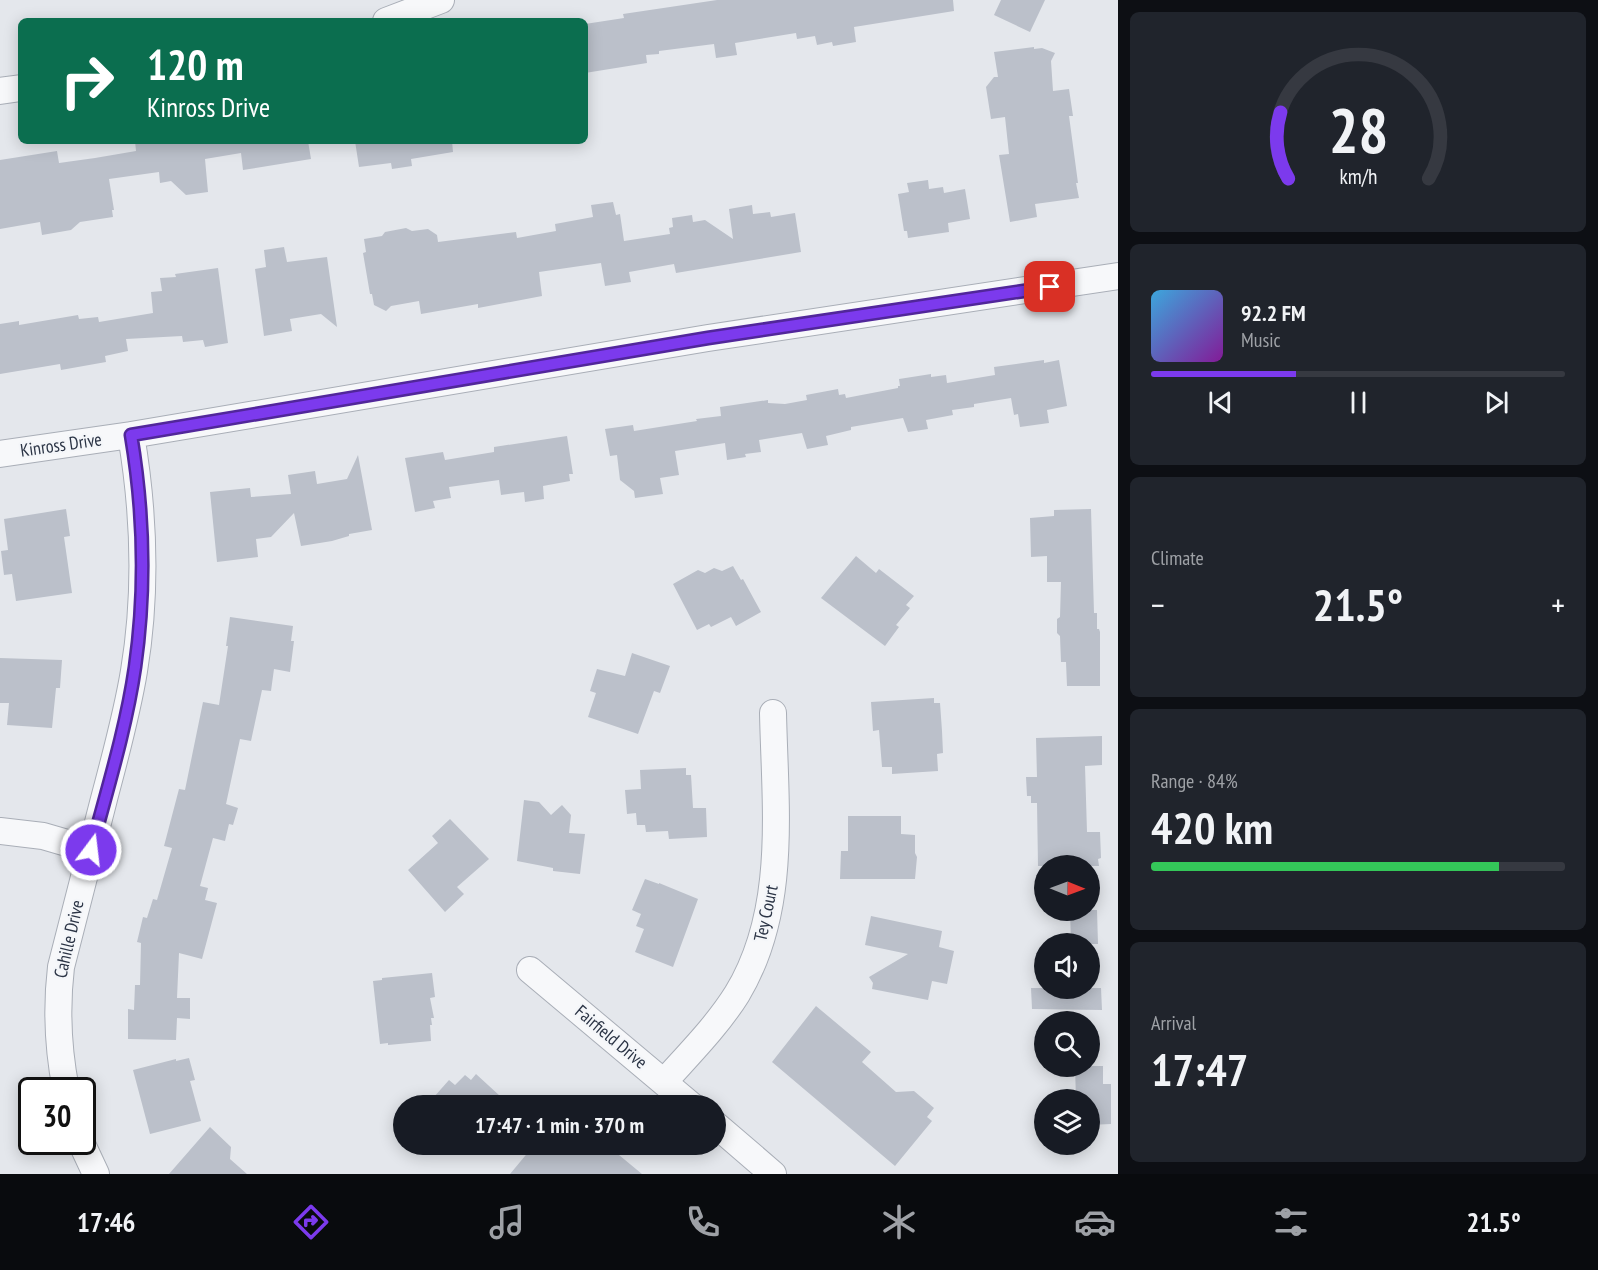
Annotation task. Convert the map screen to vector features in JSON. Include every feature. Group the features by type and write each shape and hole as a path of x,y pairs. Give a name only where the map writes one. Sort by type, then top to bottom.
{"street":[{"path":"394,18 441,0"},
{"path":"0,91 18,88"},
{"name":"Kinross Drive","path":"0,454 131,435 708,338 1118,276"},
{"name":"Cahille Drive","path":"64,1077 58,1032 61,967 128,703 139,631 142,532 139,486 131,435"},
{"name":"Tey Court","path":"664,1082 717,1021 736,995 762,940 770,909 774,879 773,714"},
{"path":"0,831 44,837 91,850"},
{"name":"Fairfield Drive","path":"530,970 679,1095"},
{"path":"726,1134 773,1174"},
{"path":"87,1155 96,1174"}],"building":[{"path":"717,0 953,0 954,11 854,27 856,42 833,46 832,42 817,45 815,36 797,39 796,33 735,43 737,55 716,58 714,44 659,51 659,54 646,55 647,63 588,73 588,24 624,18 623,14"},
{"path":"1001,0 1045,0 1030,32 994,15"},
{"path":"1034,47 1034,49 1042,48 1055,53 1051,61 1053,91 1069,89 1073,116 1069,116 1079,198 1035,204 1037,217 1010,222 999,155 1009,154 1005,117 991,119 986,87 994,77 998,77 994,52"},
{"path":"135,144 308,144 311,159 243,170 241,153 205,159 208,192 186,195 171,181 160,183 159,172 109,179 113,217 80,222 71,230 42,235 40,222 0,229 0,160 57,151 59,163 136,151"},
{"path":"355,144 452,144 453,152 411,159 412,166 392,169 391,163 359,167"},
{"path":"928,180 929,189 943,187 944,193 965,189 970,219 948,223 949,232 908,238 907,231 904,231 898,194 909,192 907,183"},
{"path":"613,202 616,215 620,214 624,241 670,234 669,228 673,227 672,218 692,215 693,222 705,220 733,239 729,209 752,205 753,214 770,212 771,217 795,213 801,252 676,273 674,264 629,272 631,282 605,286 601,263 539,272 542,296 478,308 478,304 421,314 419,301 391,306 386,311 374,305 363,253 366,252 364,239 406,228 412,231 428,229 437,235 438,242 516,232 517,238 556,231 555,224 593,217 591,205"},
{"path":"284,247 287,262 327,257 337,327 321,314 290,319 292,331 264,336 255,269 266,267 264,250"},
{"path":"218,268 228,343 205,347 203,340 183,342 182,336 126,339 128,351 105,356 106,362 61,370 60,364 0,374 0,324 19,321 19,325 78,315 79,319 98,317 99,322 153,313 151,292 162,291 160,278"},
{"path":"1044,360 1044,363 1059,360 1067,406 1047,410 1049,423 1020,427 1018,414 1014,415 1011,398 952,410 953,415 926,420 928,429 908,432 903,418 851,427 851,430 826,436 828,445 807,449 802,433 759,440 761,452 727,460 725,443 675,451 679,475 660,478 663,494 635,498 634,491 620,480 617,455 610,456 605,429 633,425 634,431 697,421 696,419 721,416 720,407 768,400 768,403 785,404 807,400 806,395 838,389 839,395 845,394 846,398 898,388 899,379 931,374 931,377 946,375 947,383 995,375 994,367"},
{"path":"567,436 573,474 569,474 570,481 543,486 544,499 525,502 524,492 501,495 499,480 449,487 451,498 433,501 435,508 415,512 405,458 443,452 445,460 494,452 494,447"},
{"path":"358,455 372,530 349,534 349,536 332,541 301,546 294,513 271,537 256,539 258,557 217,562 210,492 250,488 251,497 291,494 288,475 315,471 317,484 347,479"},
{"path":"66,509 70,536 64,537 72,593 16,601 12,574 4,575 1,551 8,550 4,519"},
{"path":"1091,509 1094,613 1097,613 1097,629 1100,632 1100,686 1067,686 1066,662 1061,662 1060,636 1057,633 1061,582 1047,582 1047,556 1031,557 1030,518 1054,516 1054,510"},
{"path":"856,556 876,573 879,569 914,596 906,605 910,608 896,625 899,627 885,646 821,598"},
{"path":"733,566 761,612 736,626 731,617 711,627 709,624 697,630 673,584 698,570 705,573 714,568 722,571"},
{"path":"230,617 293,626 291,641 294,641 290,672 274,669 271,691 262,690 251,741 240,739 226,804 238,808 233,825 229,824 225,841 213,838 200,886 208,888 205,900 217,903 202,959 179,953 177,998 190,998 190,1019 177,1018 176,1040 128,1039 128,1009 134,1010 135,985 140,985 141,943 137,942 143,917 147,918 153,899 157,900 172,848 164,846 179,789 185,790 203,702 219,705"},
{"path":"632,653 670,666 660,693 654,691 638,734 588,717 596,693 590,691 597,669 625,676"},
{"path":"0,658 62,660 60,688 56,688 52,728 7,725 9,703 0,703"},
{"path":"934,698 934,703 940,703 942,731 943,753 937,754 938,771 892,774 892,767 882,767 879,730 873,731 871,702"},
{"path":"1102,736 1102,765 1085,766 1087,832 1100,832 1101,858 1100,855 1038,855 1037,803 1031,803 1031,796 1027,796 1026,777 1037,777 1036,738"},
{"path":"686,768 686,775 691,775 693,808 706,808 707,837 669,839 668,831 646,832 645,825 637,825 636,813 627,814 625,790 641,789 640,770"},
{"path":"524,800 539,802 551,815 562,805 571,815 569,833 585,834 580,874 553,871 553,868 517,861"},
{"path":"848,816 901,816 901,834 915,835 917,857 915,879 840,879 841,851 848,851"},
{"path":"450,819 489,859 457,887 464,894 445,912 408,870 438,843 432,836"},
{"path":"645,879 698,899 673,967 635,952 644,929 636,926 641,914 632,910"},
{"path":"871,916 942,931 939,947 954,951 947,984 932,981 928,1000 872,989 873,983 869,977 908,954 865,945"},
{"path":"1070,921 1097,921 1098,933 1071,933"},
{"path":"432,973 435,997 430,998 434,1018 431,1018 432,1025 430,1025 431,1041 380,1044 373,981"},
{"path":"1031,988 1034,988 1034,999 1100,999 1101,988 1102,1010 1032,1009"},
{"path":"816,1006 871,1052 862,1062 896,1092 914,1091 934,1108 927,1117 932,1121 895,1166 772,1062"},
{"path":"189,1058 195,1080 190,1081 201,1121 150,1134 133,1070"},
{"path":"1100,1066 1103,1066 1103,1084 1111,1084 1111,1124 1100,1124 1100,1089 1076,1089 1075,1077 1100,1077"},
{"path":"476,1074 499,1095 436,1095 449,1080 455,1085 465,1075 471,1080"},
{"path":"210,1127 231,1147 230,1159 247,1174 169,1174"},
{"path":"526,1155 619,1155 642,1174 510,1174"}],"route":[{"path":"91,850 128,703 139,631 142,532 139,486 131,435 708,338 1050,287"}]}
